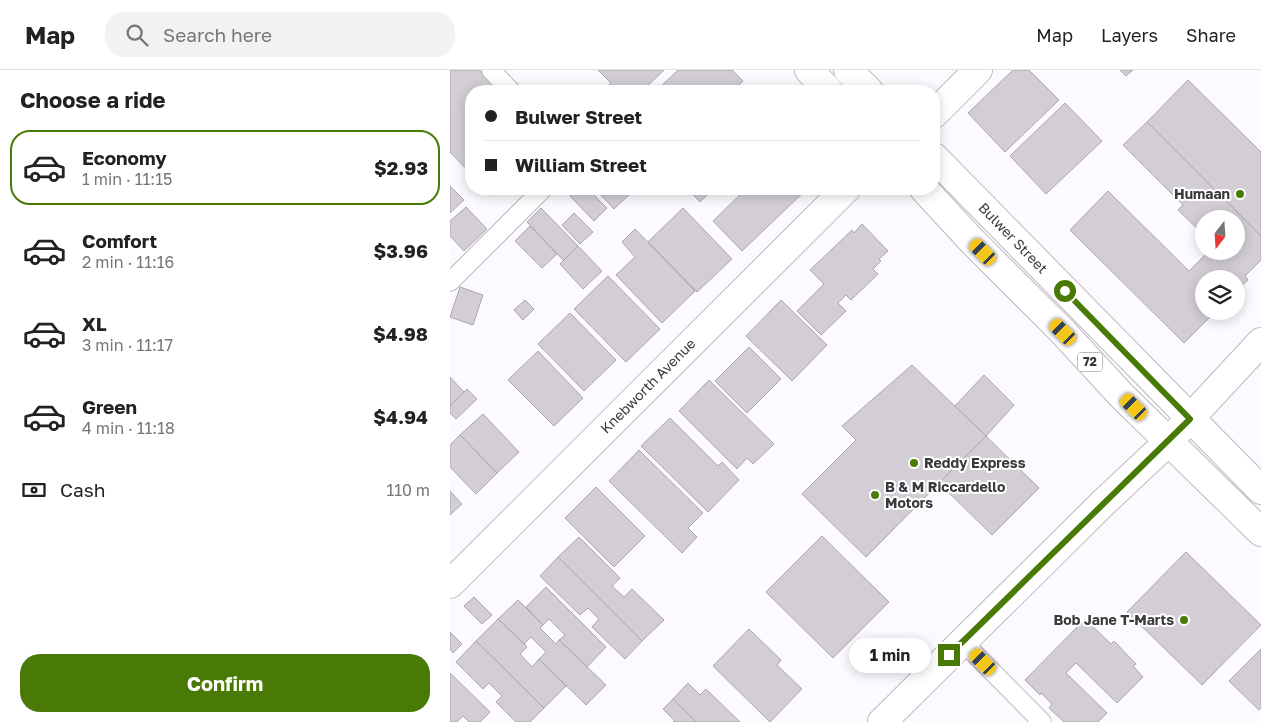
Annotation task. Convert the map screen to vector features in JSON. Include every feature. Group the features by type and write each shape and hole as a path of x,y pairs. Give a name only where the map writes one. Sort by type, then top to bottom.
{"main road":[{"path":"808,70 824,85"},
{"path":"848,70 863,85"},
{"path":"940,108 978,70"},
{"name":"Bulwer Street","path":"940,163 1261,490"},
{"name":"Knebworth Avenue","path":"450,584 840,195"},
{"name":"72","path":"930,195 1168,442 1261,532"},
{"path":"882,722 962,641 1168,442 1261,342"}],"lane":[{"path":"491,70 505,85"},
{"path":"450,282 537,195"},
{"path":"962,641 1042,722"}],"building":[{"path":"450,70 479,70 493,85 465,85 465,168 450,152"},
{"path":"598,70 664,70 648,85 609,85 611,83"},
{"path":"678,70 732,70 743,81 739,85 662,85"},
{"path":"1013,70 1029,70 1059,100 1005,152 968,113"},
{"path":"1120,70 1133,70 1126,76"},
{"name":"Humaan","path":"1188,80 1261,152 1261,236 1245,220 1245,210 1235,210 1147,122"},
{"path":"1065,103 1102,141 1046,194 1010,156"},
{"path":"1147,122 1235,210 1195,210 1195,226 1178,210 1183,205 1123,145"},
{"path":"450,186 464,200 450,213"},
{"path":"1108,191 1189,271 1200,260 1245,260 1245,220 1261,236 1261,260 1245,276 1245,270 1195,270 1195,320 1207,320 1184,343 1070,230"},
{"path":"594,195 607,208 594,221 570,196"},
{"path":"601,195 629,195 614,209"},
{"path":"694,195 707,195 700,202"},
{"path":"740,195 801,195 742,251 713,221"},
{"path":"466,207 487,229 464,251 450,236 450,221"},
{"path":"541,208 578,246 564,261 527,222"},
{"path":"683,208 732,259 697,292 648,242"},
{"path":"574,213 593,232 580,244 562,225"},
{"path":"862,224 888,251 879,259 881,261 873,269 878,274 851,300 846,295 838,303 846,311 821,335 797,311 824,284 810,270 852,230 854,233"},
{"path":"530,226 557,254 542,268 515,241"},
{"path":"635,229 695,291 662,323 616,275 635,257 622,242"},
{"path":"578,246 602,271 583,289 560,264"},
{"path":"608,276 660,329 626,362 574,309"},
{"path":"460,287 483,295 473,325 450,317"},
{"path":"525,300 534,309 523,320 514,310"},
{"path":"781,300 827,345 792,381 746,336"},
{"path":"570,313 616,360 584,391 538,344"},
{"path":"749,347 781,379 747,413 715,381"},
{"path":"538,351 583,398 554,426 508,380"},
{"path":"912,365 986,436 866,557 802,494 856,440 842,426"},
{"path":"984,375 1014,405 986,436 955,406"},
{"path":"450,377 464,392 450,406"},
{"path":"709,380 774,444 753,464 747,458 737,469 679,411"},
{"path":"467,389 477,399 456,419 450,413 450,406"},
{"path":"483,414 519,452 497,473 460,435"},
{"path":"670,418 718,466 722,462 739,480 708,512 641,446"},
{"path":"460,435 497,473 476,494 450,467 450,445"},
{"path":"986,436 1039,488 992,535 939,483"},
{"path":"639,450 703,513 688,528 697,537 682,553 609,481"},
{"path":"596,487 645,536 614,567 565,518"},
{"path":"450,491 462,504 450,515"},
{"path":"822,536 889,602 833,658 766,592"},
{"path":"579,537 620,578 612,586 624,597 632,589 664,620 642,641 558,557"},
{"path":"1186,552 1261,625 1202,685 1127,612"},
{"path":"558,557 642,641 625,659 592,627 599,619 588,608 580,615 540,576"},
{"path":"546,587 606,647 587,667 559,640 565,635 549,619 543,625 526,607"},
{"path":"474,597 492,615 482,624 464,606"},
{"path":"518,600 543,625 540,628 556,644 559,640 606,685 586,705 539,659 546,652 531,637 524,644 498,619"},
{"path":"498,619 527,647 520,654 532,667 539,659 566,686 544,708 476,641"},
{"path":"1085,619 1111,644 1114,641 1136,664 1133,666 1143,677 1117,703 1076,663 1066,673 1107,713 1098,722 1064,722 1049,708 1052,704 1025,680"},
{"path":"749,629 781,660 777,665 802,689 770,722 713,666"},
{"path":"450,632 462,644 453,653 450,649"},
{"path":"476,641 544,708 530,722 516,722 496,702 502,696 489,683 483,689 456,662"},
{"path":"1261,649 1261,708 1259,710 1229,681"},
{"path":"450,673 490,712 480,722 469,722 463,716 457,722 450,722"},
{"path":"688,683 700,695 706,689 740,722 696,722 673,699"},
{"path":"673,699 696,722 673,722 675,721 663,709"}],"place":[{"name":"Humaan","path":"1240,194"},
{"name":"Reddy Express","path":"914,463"},
{"name":"B & M Riccardello Motors","path":"875,495"},
{"name":"Bob Jane T-Marts","path":"1184,620"}],"route":[{"path":"949,655 1190,419 1065,291"}]}
